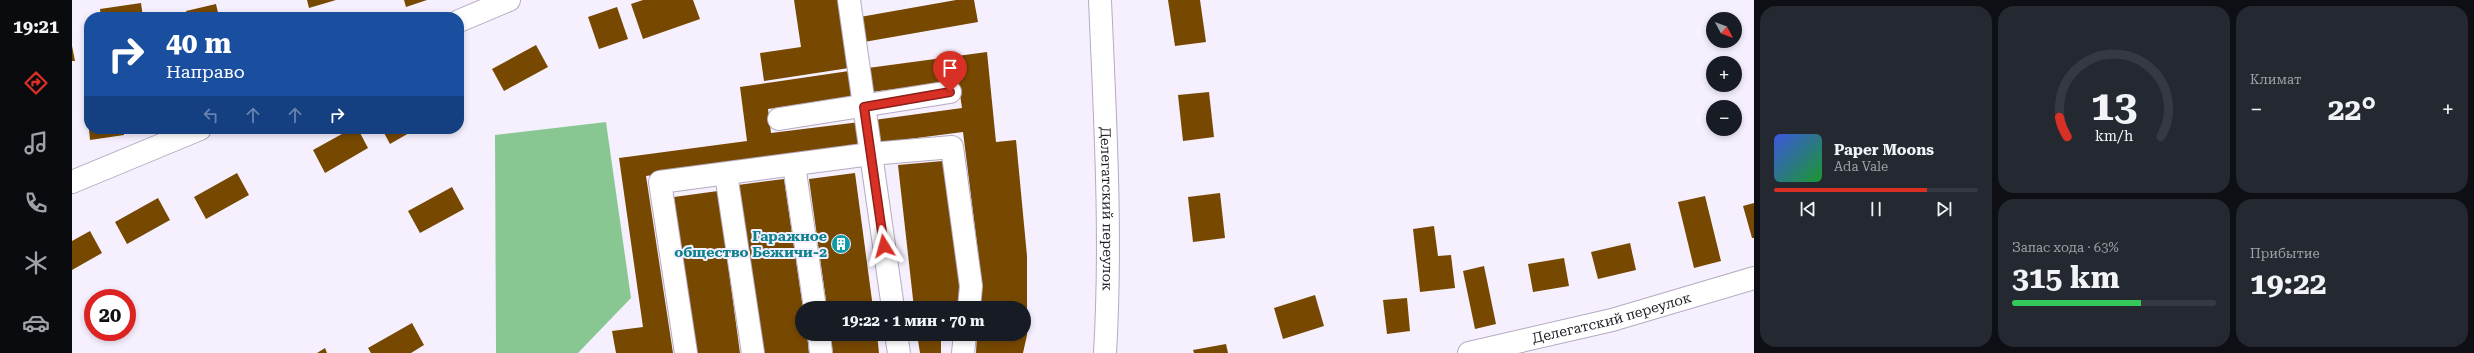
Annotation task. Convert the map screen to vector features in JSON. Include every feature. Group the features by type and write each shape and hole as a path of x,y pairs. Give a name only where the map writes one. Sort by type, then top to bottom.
{"street":[{"path":"464,19 509,0"},
{"path":"848,0 892,301"},
{"name":"Делегатский переулок","path":"1100,0 1106,122 1107,314 1104,353"},
{"path":"779,119 864,107 950,92"},
{"path":"72,182 188,134"},
{"path":"686,353 660,182 871,154 952,147 971,286 969,301"},
{"path":"794,165 814,301"},
{"path":"726,174 753,353"},
{"name":"Делегатский переулок","path":"1469,353 1612,320 1754,278"},
{"path":"820,341 821,353"},
{"path":"897,341 899,353"},
{"path":"963,353 965,341"}],"green space":[{"path":"606,122 631,298 578,353 496,353 495,135"}],"building":[{"path":"307,0 336,0 309,8"},
{"path":"404,0 427,0 406,7"},
{"path":"643,0 693,0 700,19 643,39 631,4"},
{"path":"794,0 838,0 849,68 764,81 760,53 801,47"},
{"path":"956,0 974,0 978,22 864,42 860,17"},
{"path":"1168,0 1200,0 1206,42 1175,46"},
{"path":"141,3 142,12 100,12 100,9"},
{"path":"216,4 218,12 186,12"},
{"path":"617,7 628,39 599,49 588,17"},
{"path":"536,45 548,67 504,91 492,69"},
{"path":"72,46 75,61 72,61"},
{"path":"987,52 996,142 1016,140 1027,256 1027,301 981,301 982,284 963,132 878,143 874,120 962,108 958,81 871,92 868,68"},
{"path":"849,71 853,96 768,109 771,133 860,122 863,144 646,176 673,353 616,353 612,331 643,327 619,158 747,141 740,87"},
{"path":"1209,92 1214,137 1183,141 1178,95"},
{"path":"89,134 124,134 124,135 90,140"},
{"path":"342,134 361,134 368,148 325,173 313,150"},
{"path":"385,134 407,134 390,144"},
{"path":"943,161 961,291 959,301 913,301 898,165"},
{"path":"237,173 249,195 206,219 194,197"},
{"name":"Гаражное общество Бежичи-2","path":"855,173 872,301 826,301 809,179"},
{"path":"784,179 802,301 795,301 795,341 808,341 809,353 762,353 738,185"},
{"path":"452,187 464,209 420,233 408,211"},
{"path":"718,191 740,353 695,353 674,197"},
{"path":"1220,193 1225,238 1193,242 1188,197"},
{"path":"1705,196 1721,261 1694,268 1678,202"},
{"path":"158,198 170,220 127,244 115,222"},
{"path":"1754,203 1754,238 1752,238 1743,206"},
{"path":"1434,226 1438,256 1451,255 1455,288 1420,292 1413,229"},
{"path":"90,231 102,253 72,270 72,241"},
{"path":"1630,243 1636,270 1598,279 1591,252"},
{"path":"1564,258 1569,286 1533,292 1528,264"},
{"path":"1484,266 1496,324 1475,329 1463,271"},
{"path":"1315,295 1324,326 1283,339 1274,308"},
{"path":"1407,298 1410,331 1387,334 1383,300"},
{"path":"412,323 424,345 411,353 371,353 368,348"},
{"path":"831,341 878,341 879,353 833,353"},
{"path":"918,341 941,341 941,353 920,353"},
{"path":"977,341 1026,341 1023,353 976,353"},
{"path":"1226,344 1228,353 1194,353 1193,350"},
{"path":"325,348 327,353 317,353"}],"place":[{"name":"Гаражное общество Бежичи-2","path":"841,244"}],"route":[{"path":"884,246 864,107 950,92"}]}
